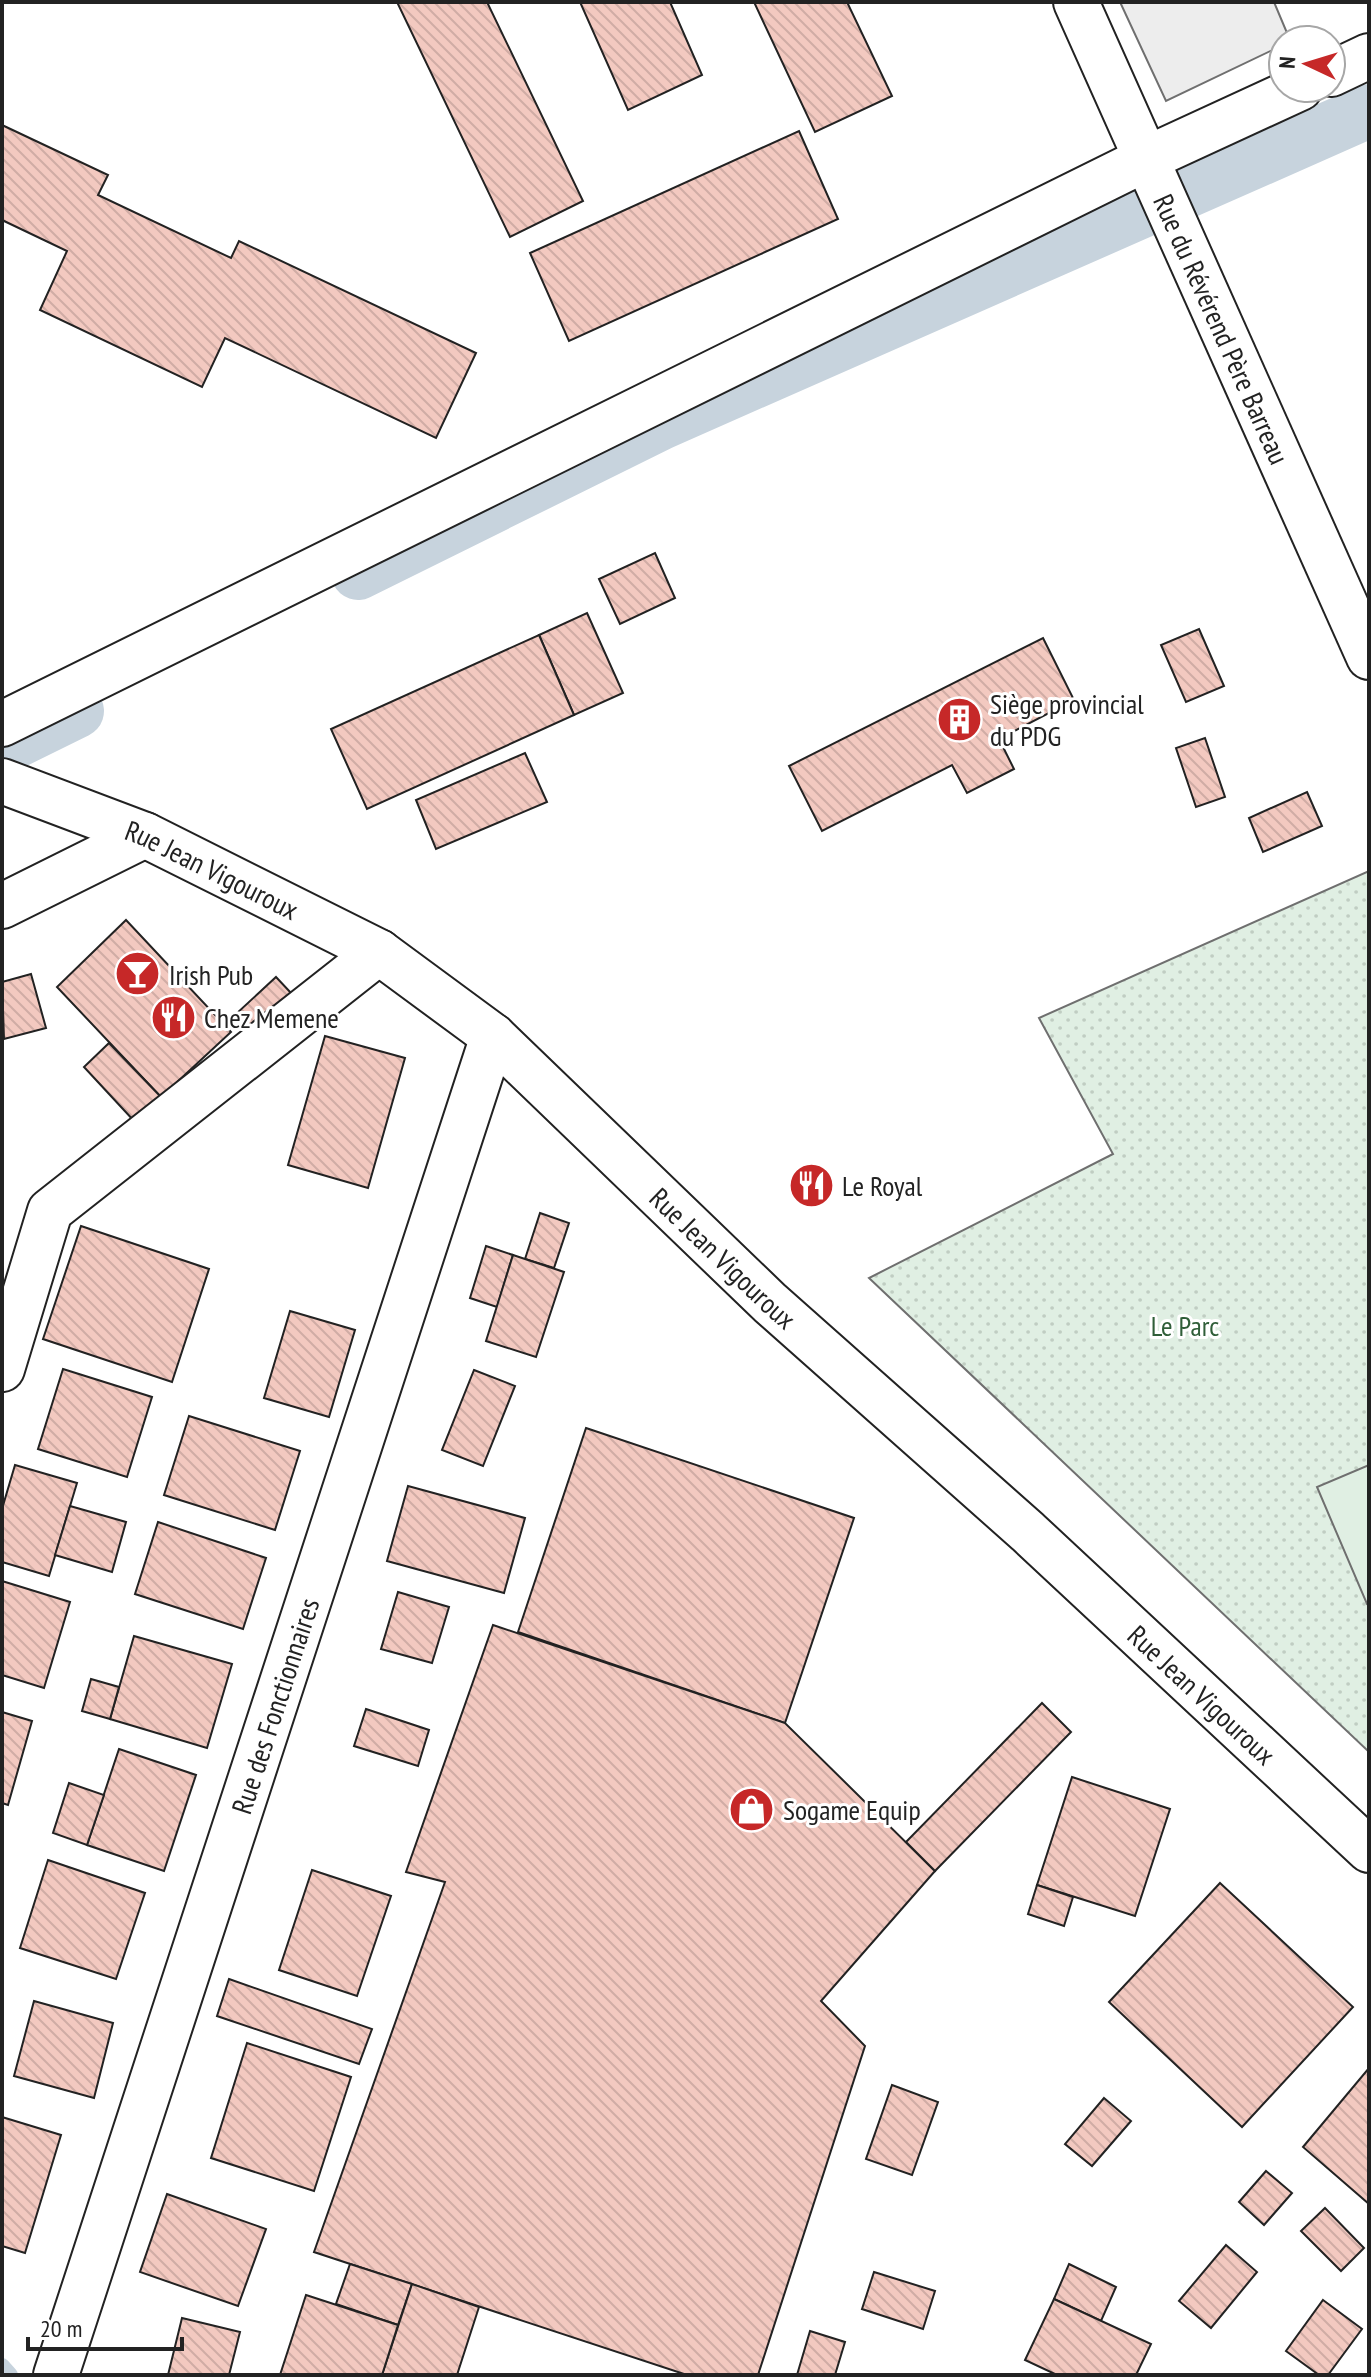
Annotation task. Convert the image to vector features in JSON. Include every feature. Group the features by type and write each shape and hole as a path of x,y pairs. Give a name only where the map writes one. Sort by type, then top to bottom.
{"street":[{"name":"Rue du Révérend Père Barreau","path":"1076,2 1369,657"},
{"path":"1347,66 1369,56"},
{"path":"2,724 1152,170 1271,104"},
{"name":"Rue Jean Vigouroux","path":"2,781 145,835 379,952 493,1036 770,1303 1028,1532 1369,1850"},
{"path":"2,906 145,835"},
{"path":"2,1369 50,1211 379,952"},
{"name":"Rue des Fonctionnaires","path":"56,2375 493,1036"}],"green space":[{"name":"Le Parc","path":"1369,871 1369,1752 869,1278 1113,1154 1039,1018"},
{"path":"1369,1465 1369,1603 1367,1604 1317,1487"}],"shaded area":[{"path":"1120,2 1274,2 1283,24 1267,24 1267,53 1166,101"}],"building":[{"path":"397,2 487,2 583,201 510,237"},
{"path":"580,2 670,2 702,75 628,110"},
{"path":"754,2 847,2 892,96 815,132"},
{"path":"2,125 108,175 98,195 231,258 239,241 476,353 436,438 225,338 202,387 40,310 67,251 2,220"},
{"path":"799,131 838,219 569,341 530,253"},
{"path":"655,553 675,598 620,624 599,579"},
{"path":"587,613 623,693 574,715 539,635"},
{"path":"1199,629 1224,686 1186,702 1161,645"},
{"path":"539,635 574,715 367,809 331,729"},
{"name":"Siège provincial du PDG","path":"1043,638 1074,700 999,739 1014,769 967,793 952,765 822,831 789,766"},
{"path":"1205,738 1225,797 1196,807 1176,748"},
{"path":"525,753 547,802 436,849 416,800"},
{"path":"1307,792 1322,826 1263,852 1249,818"},
{"path":"126,920 231,1032 161,1097 57,987"},
{"path":"31,974 46,1028 4,1039 2,982"},
{"path":"276,977 291,993 250,1030 236,1014"},
{"path":"325,1036 405,1058 368,1188 288,1165"},
{"path":"109,1043 161,1097 135,1122 84,1067"},
{"path":"540,1213 569,1223 554,1268 525,1259"},
{"path":"81,1226 209,1269 172,1382 43,1339"},
{"path":"486,1246 513,1255 497,1307 470,1298"},
{"path":"513,1255 564,1272 536,1357 486,1341"},
{"path":"290,1311 355,1330 329,1417 264,1398"},
{"path":"63,1369 152,1397 127,1477 38,1449"},
{"path":"474,1370 515,1386 483,1466 442,1450"},
{"path":"189,1416 300,1451 275,1530 164,1495"},
{"path":"586,1428 854,1518 785,1723 518,1632"},
{"path":"15,1465 77,1483 49,1576 2,1562 2,1509"},
{"path":"408,1486 525,1518 504,1593 387,1561"},
{"path":"70,1506 126,1522 112,1572 55,1555"},
{"path":"158,1522 266,1558 243,1629 135,1594"},
{"path":"2,1581 70,1602 44,1688 2,1675"},
{"path":"398,1592 449,1607 432,1663 381,1649"},
{"path":"493,1625 785,1723 935,1871 821,2001 865,2046 758,2375 687,2375 314,2252 445,1882 406,1872"},
{"path":"134,1636 232,1664 207,1748 110,1719"},
{"path":"91,1679 119,1687 110,1719 82,1711"},
{"path":"1042,1703 1071,1732 935,1871 906,1842"},
{"path":"366,1709 429,1730 418,1766 354,1746"},
{"path":"2,1712 32,1721 8,1805 2,1803"},
{"path":"119,1749 196,1775 164,1871 87,1845"},
{"path":"1072,1777 1170,1809 1135,1916 1037,1885"},
{"path":"69,1783 104,1795 87,1845 53,1833"},
{"path":"48,1860 145,1893 116,1979 20,1948"},
{"path":"312,1870 391,1896 357,1996 279,1970"},
{"path":"1220,1883 1353,2007 1242,2127 1109,2002"},
{"path":"1037,1885 1073,1897 1064,1926 1028,1914"},
{"path":"229,1979 372,2029 359,2064 217,2016"},
{"path":"34,2001 113,2023 94,2098 14,2076"},
{"path":"247,2043 351,2077 314,2191 211,2158"},
{"path":"1369,2068 1369,2204 1303,2147"},
{"path":"892,2085 938,2102 912,2175 866,2159"},
{"path":"1104,2098 1131,2121 1092,2166 1065,2144"},
{"path":"2,2117 61,2135 25,2253 2,2246"},
{"path":"1266,2171 1292,2193 1264,2225 1239,2202"},
{"path":"167,2194 266,2229 238,2306 140,2272"},
{"path":"1325,2208 1364,2248 1341,2271 1301,2231"},
{"path":"1226,2245 1257,2272 1211,2328 1179,2301"},
{"path":"350,2264 412,2284 398,2325 336,2304"},
{"path":"1069,2264 1116,2287 1101,2321 1054,2299"},
{"path":"874,2272 935,2291 923,2329 862,2309"},
{"path":"412,2284 479,2307 457,2375 382,2375"},
{"path":"306,2295 398,2325 382,2375 280,2375"},
{"path":"1054,2299 1151,2344 1136,2375 1057,2375 1025,2360"},
{"path":"1323,2300 1362,2329 1328,2375 1319,2375 1286,2351"},
{"path":"182,2318 240,2332 229,2375 168,2375"},
{"path":"810,2331 845,2342 835,2375 797,2375"}],"waterway":[{"path":"358,573 661,423 1369,111"},
{"path":"2,748 77,711"},
{"path":"2,2366 10,2375"}],"place":[{"name":"Siège provincial du PDG","path":"959,719"},
{"name":"Irish Pub","path":"138,974"},
{"name":"Chez Memene","path":"173,1017"},
{"name":"Le Royal","path":"811,1185"},
{"name":"Sogame Equip","path":"752,1809"}]}
